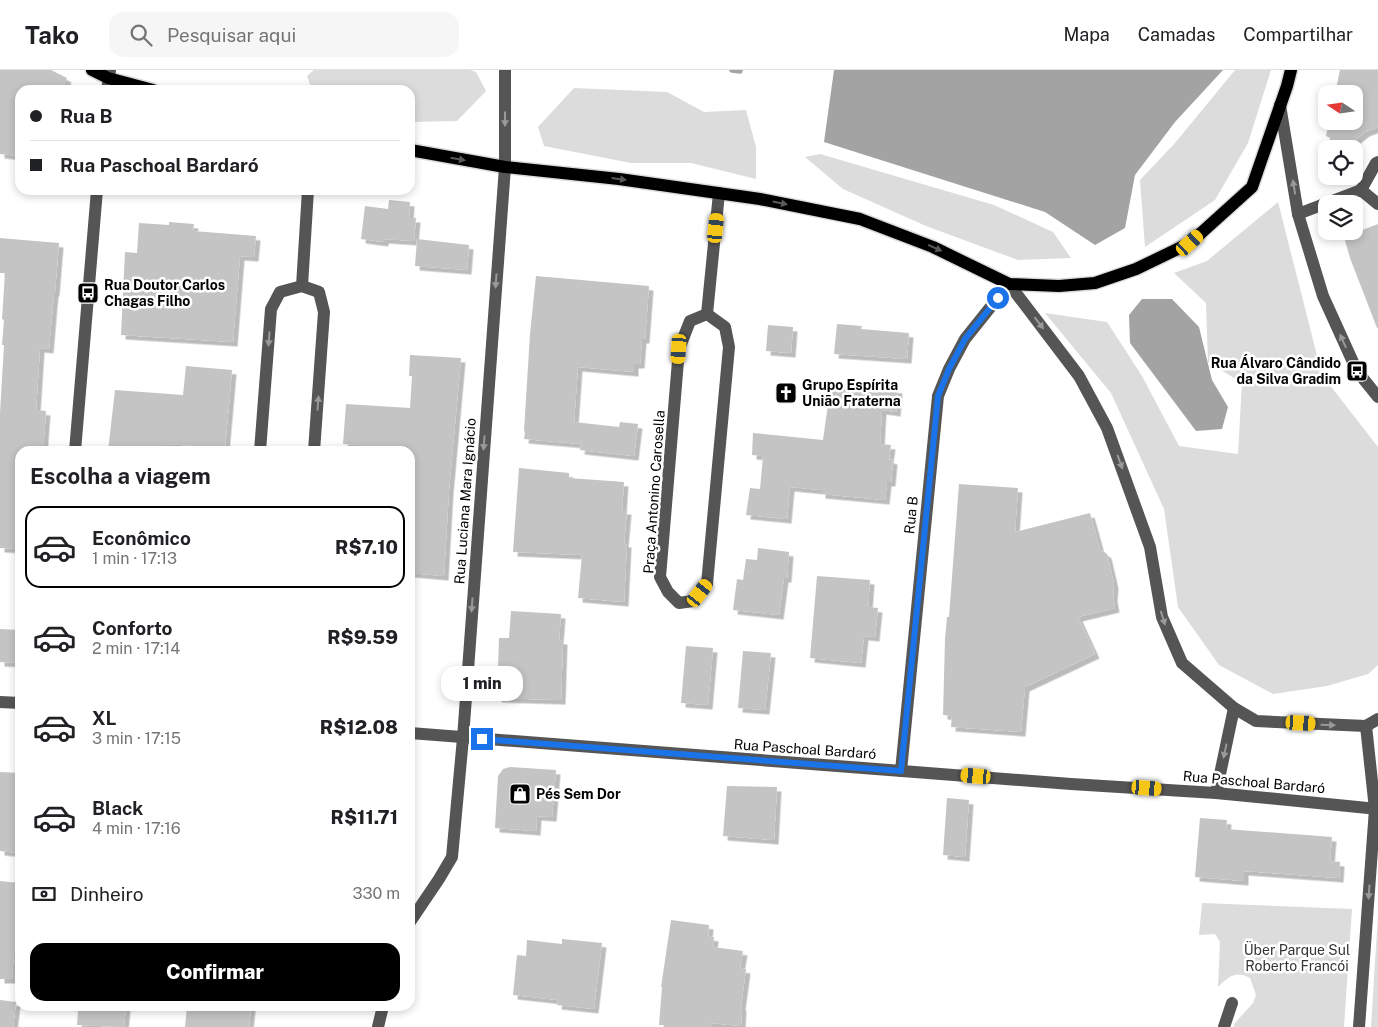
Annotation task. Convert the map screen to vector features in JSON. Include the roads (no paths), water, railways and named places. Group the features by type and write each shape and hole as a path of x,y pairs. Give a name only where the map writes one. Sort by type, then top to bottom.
{"main road":[{"path":"92,70 108,79 133,85"},
{"path":"415,151 505,167 619,179 760,199 860,219 934,247 1009,284 1059,286 1095,283 1136,269 1190,243 1252,187 1291,70"}],"street":[{"name":"Rua Luciana Mara Ignácio","path":"415,915 452,857 463,738 505,167 504,70"},
{"path":"1280,105 1298,214 1323,296 1357,371 1378,396"},
{"path":"1298,214 1361,190 1378,162"},
{"path":"1361,190 1378,204"},
{"path":"707,314 719,193"},
{"path":"75,446 97,195"},
{"path":"302,286 308,195"},
{"path":"1009,284 1079,376 1108,428 1150,547 1162,617 1182,663 1234,708 1256,721 1366,726 1378,719"},
{"name":"Rua B","path":"901,771 938,396 949,369 965,339 1009,284"},
{"path":"260,446 271,309 280,292 302,286 320,292 324,312 314,446"},
{"name":"Praça Antonino Carosella","path":"707,314 725,327 729,347 708,574 707,584 693,601 679,603 668,592 660,577 679,349 690,322 707,314"},
{"path":"0,702 15,703"},
{"path":"1216,793 1234,708"},
{"path":"1359,1027 1376,809 1366,726"},
{"name":"Rua Paschoal Bardaró","path":"415,733 1216,793 1376,809"},
{"path":"1224,1027 1232,1004"},
{"path":"378,1027 382,1011"}],"waterway":[{"path":"732,70 740,71"}],"place":[{"name":"Rua Doutor Carlos Chagas Filho","path":"88,293"},
{"name":"Rua Álvaro Cândido da Silva Gradim","path":"1357,371"},
{"name":"Grupo Espírita União Fraterna","path":"786,393"},
{"name":"Pés Sem Dor","path":"520,794"}],"park label":[{"name":"Über Parque Sul Roberto Francói","path":"1297,958"}]}
